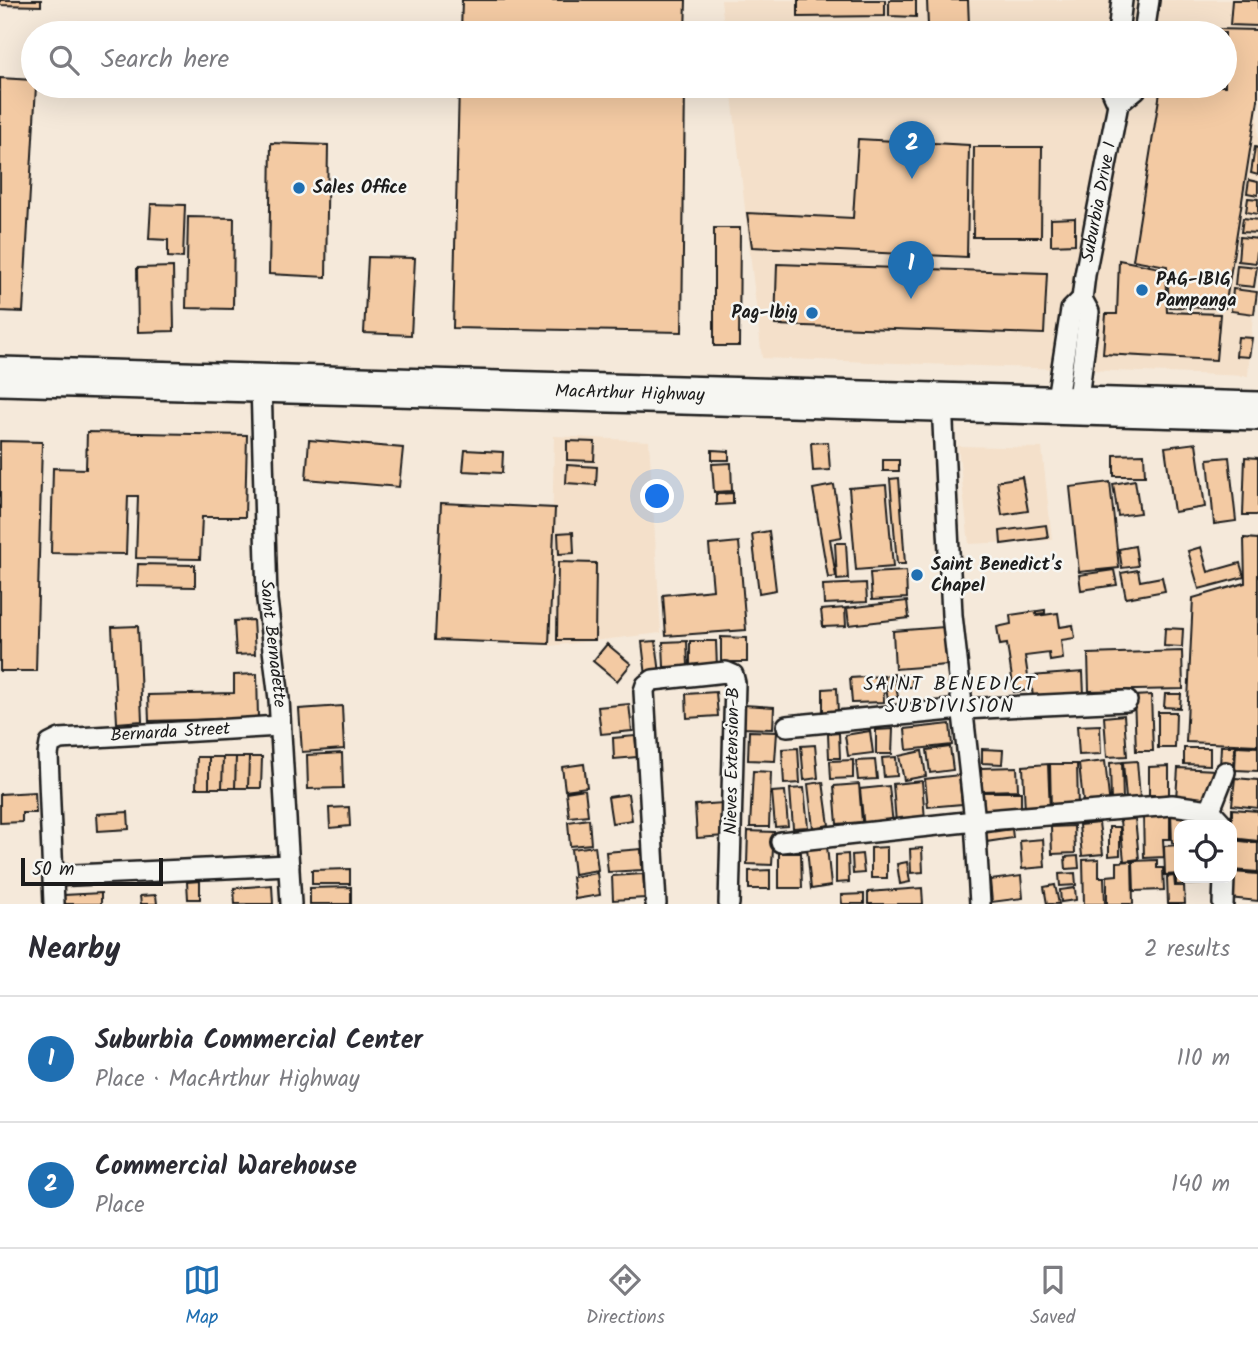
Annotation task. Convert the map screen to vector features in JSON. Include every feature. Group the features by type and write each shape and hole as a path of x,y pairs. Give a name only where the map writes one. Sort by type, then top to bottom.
{"highway":[{"name":"MacArthur Highway","path":"0,376 1258,411"}],"street":[{"path":"1119,21 1122,0"},
{"path":"1146,21 1149,0"},
{"name":"Suburbia Drive I","path":"1066,405 1089,313 1082,299 1114,98"},
{"name":"Saint Bernadette","path":"261,383 267,600 279,699 291,904"},
{"path":"942,402 950,596 975,821 980,904"},
{"name":"Nieves Extension-B","path":"656,904 644,691 646,685 653,680 726,672 733,675 735,683 729,904"},
{"path":"788,726 962,709 1127,701"},
{"name":"Bernarda Street","path":"53,876 48,755 50,744 60,739 279,726"},
{"path":"781,842 975,821 1172,805 1215,818 1225,772"},
{"path":"54,904 53,876 289,865"},
{"path":"1223,904 1224,883"}],"shaded area":[{"path":"721,0 1258,0 1258,251 1248,376 762,358 732,98 1237,98 1237,21 724,21"},
{"path":"554,436 649,441 661,633 550,646"},
{"path":"958,446 1042,448 1052,540 969,544"}],"building":[{"path":"0,0 41,0 41,6 0,5"},
{"path":"462,0 686,0 685,21 461,21"},
{"path":"798,0 885,0 885,16 798,17"},
{"path":"889,0 916,0 916,17 889,16"},
{"path":"927,0 968,0 969,21 928,21"},
{"path":"1232,0 1258,0 1258,26 1237,25 1237,21 1230,21"},
{"path":"1237,30 1258,30 1258,100 1225,308 1169,307 1167,266 1133,260 1159,98 1237,98"},
{"path":"0,78 21,79 21,98 35,98 23,312 0,311"},
{"path":"459,98 685,98 682,332 453,328"},
{"path":"858,139 969,145 967,257 752,247 747,213 853,218"},
{"name":"Sales Office","path":"271,143 328,145 326,277 269,274"},
{"path":"974,147 1042,147 1041,237 973,237"},
{"path":"1255,147 1258,148 1258,175 1251,173"},
{"path":"1249,180 1258,182 1258,195 1247,193"},
{"path":"1248,198 1258,199 1258,214 1246,212"},
{"path":"151,204 185,205 183,258 168,257 168,240 149,239"},
{"path":"188,217 234,218 233,309 186,308"},
{"path":"1075,218 1075,244 1051,245 1051,219"},
{"path":"1243,218 1258,220 1258,233 1241,232"},
{"path":"714,228 740,228 739,346 714,346"},
{"path":"1240,237 1258,239 1256,263 1238,261"},
{"path":"368,257 415,258 411,335 364,333"},
{"name":"PAG-IBIG Pampanga","path":"1119,260 1165,269 1167,312 1220,314 1216,360 1103,354 1106,314 1117,314"},
{"path":"777,264 1047,273 1044,334 775,325"},
{"path":"1237,265 1257,267 1254,287 1235,285"},
{"path":"173,267 174,331 138,332 137,268"},
{"path":"1233,289 1257,292 1254,314 1231,311"},
{"path":"1238,337 1252,338 1249,357 1236,356"},
{"path":"87,432 247,435 245,517 202,517 200,559 136,558 138,496 128,496 126,554 51,553 53,468 86,469"},
{"path":"309,440 403,448 399,487 306,479"},
{"path":"0,441 42,442 36,671 0,671"},
{"path":"567,441 595,442 594,461 567,460"},
{"path":"828,442 830,470 813,471 811,443"},
{"path":"1196,443 1205,507 1174,512 1165,447"},
{"path":"465,450 503,452 502,473 463,471"},
{"path":"712,450 729,451 729,460 712,460"},
{"path":"1144,454 1145,476 1114,476 1114,455"},
{"path":"1229,457 1236,521 1214,524 1208,459"},
{"path":"1245,457 1258,458 1258,515 1243,515"},
{"path":"883,460 899,460 899,471 883,471"},
{"path":"731,463 732,491 714,492 712,464"},
{"path":"567,465 597,467 596,485 566,483"},
{"path":"1022,477 1028,511 1002,515 997,481"},
{"path":"899,478 905,564 897,564 890,479"},
{"path":"1135,480 1140,513 1118,516 1113,484"},
{"path":"1110,482 1119,568 1079,572 1070,487"},
{"path":"834,485 842,537 830,539 836,577 828,578 813,489"},
{"path":"886,485 893,567 856,570 849,488"},
{"path":"733,493 733,504 716,505 716,494"},
{"path":"441,503 555,508 549,644 435,640"},
{"path":"1046,525 1048,538 1001,544 1000,531"},
{"path":"769,531 776,590 759,593 752,534"},
{"path":"573,532 574,553 559,554 558,533"},
{"path":"1244,538 1258,539 1258,745 1186,742 1193,598 1245,583"},
{"path":"739,542 746,630 666,636 663,595 713,590 709,545"},
{"path":"835,543 846,543 848,579 837,580"},
{"path":"1135,546 1138,566 1122,568 1119,549"},
{"path":"1201,547 1208,572 1240,563 1244,577 1199,589 1188,551"},
{"path":"558,562 596,563 595,640 557,640"},
{"path":"138,564 195,565 195,587 137,586"},
{"path":"1114,570 1117,585 1081,590 1079,575"},
{"path":"1138,570 1140,581 1162,577 1165,591 1126,598 1121,573"},
{"path":"906,571 907,598 872,600 870,573"},
{"path":"866,583 867,602 824,604 823,585"},
{"path":"907,601 909,618 849,625 847,608"},
{"path":"845,608 846,626 823,627 821,610"},
{"path":"1045,610 1045,613 1036,614 1037,616 1058,613 1060,627 1073,625 1075,638 1061,640 1063,659 1050,661 1049,653 1025,656 1030,690 1014,692 1007,644 1000,645 997,627 1011,624 1010,615"},
{"path":"253,620 255,654 236,655 234,621"},
{"path":"138,626 142,721 117,723 112,627"},
{"path":"944,627 947,665 895,669 893,631"},
{"path":"1165,628 1183,629 1182,647 1164,646"},
{"path":"721,637 747,638 747,662 721,662"},
{"path":"656,641 660,674 646,676 642,642"},
{"path":"687,641 688,666 664,667 663,642"},
{"path":"690,641 716,641 717,669 690,669"},
{"path":"607,644 631,664 617,681 593,661"},
{"path":"1182,651 1183,689 1089,691 1088,654"},
{"path":"1083,672 1084,695 1033,699 1031,676"},
{"path":"257,674 258,718 149,721 148,695 234,693 234,675"},
{"path":"894,674 898,697 888,699 884,676"},
{"path":"901,675 912,675 912,687 901,687"},
{"path":"883,676 884,702 852,703 850,678"},
{"path":"837,688 838,714 823,714 823,689"},
{"path":"716,692 718,716 687,718 686,694"},
{"path":"1165,694 1181,694 1180,708 1164,707"},
{"path":"1151,695 1153,751 1136,751 1134,696"},
{"path":"629,704 632,731 601,734 598,707"},
{"path":"743,705 774,707 773,729 742,728"},
{"path":"342,706 344,749 302,752 299,709"},
{"path":"1158,712 1176,712 1175,748 1158,748"},
{"path":"1124,715 1127,756 1107,757 1104,717"},
{"path":"950,724 952,745 907,750 905,729"},
{"path":"1100,725 1101,754 1079,755 1077,726"},
{"path":"893,729 892,754 876,754 876,730"},
{"path":"749,731 777,732 775,761 748,760"},
{"path":"870,731 873,753 848,756 845,735"},
{"path":"839,733 840,758 829,758 828,734"},
{"path":"635,736 637,757 614,759 613,738"},
{"path":"815,745 818,778 804,780 801,746"},
{"path":"1221,746 1235,746 1234,767 1220,767"},
{"path":"1236,746 1258,747 1258,771 1235,770"},
{"path":"950,747 953,770 930,773 927,750"},
{"path":"798,748 800,783 784,784 782,749"},
{"path":"1184,748 1210,748 1210,765 1184,764"},
{"path":"982,749 1003,750 1002,764 982,763"},
{"path":"922,751 926,776 904,780 899,756"},
{"path":"342,753 343,788 308,789 307,755"},
{"path":"197,757 209,757 209,788 196,788"},
{"path":"209,757 223,757 222,788 209,788"},
{"path":"223,757 236,757 235,788 222,788"},
{"path":"236,757 249,757 248,788 235,788"},
{"path":"249,757 262,757 261,788 248,788"},
{"path":"896,757 897,776 884,777 882,758"},
{"path":"853,760 853,778 831,779 830,761"},
{"path":"875,760 877,779 858,780 856,761"},
{"path":"1105,761 1110,807 1084,810 1079,764"},
{"path":"1137,761 1140,798 1126,799 1123,762"},
{"path":"1122,762 1123,802 1111,802 1110,763"},
{"path":"584,764 587,787 565,790 562,767"},
{"path":"1048,764 1050,811 1025,812 1023,766"},
{"path":"1050,764 1077,764 1078,809 1051,810"},
{"path":"1169,766 1169,795 1149,795 1149,767"},
{"path":"1017,767 1018,790 982,791 981,768"},
{"path":"1178,768 1215,770 1214,801 1176,799"},
{"path":"753,771 771,772 769,827 750,827"},
{"path":"959,775 962,804 928,807 925,779"},
{"path":"1235,778 1258,780 1258,808 1232,805"},
{"path":"922,781 925,820 896,823 893,784"},
{"path":"823,782 829,825 813,828 808,784"},
{"path":"859,784 862,822 837,824 834,786"},
{"path":"889,786 893,825 864,828 860,789"},
{"path":"804,788 808,827 793,828 790,789"},
{"path":"585,789 588,815 569,817 566,792"},
{"path":"785,791 788,826 775,827 772,792"},
{"path":"35,792 36,813 22,813 22,822 0,823 0,794"},
{"path":"983,792 1021,792 1021,813 984,814"},
{"path":"628,794 632,820 612,823 608,797"},
{"path":"723,803 725,836 697,838 695,805"},
{"path":"349,807 350,826 330,828 329,808"},
{"path":"1170,809 1170,839 1163,839 1164,857 1144,858 1143,810"},
{"path":"1232,809 1258,811 1258,841 1237,839 1237,820 1232,820"},
{"path":"1207,811 1208,820 1174,820 1172,843 1171,812"},
{"path":"128,812 129,829 98,831 97,814"},
{"path":"1135,818 1139,859 1124,861 1120,820"},
{"path":"589,819 591,844 570,846 568,822"},
{"path":"1099,823 1103,854 1082,856 1079,825"},
{"path":"1074,826 1075,853 1052,854 1051,827"},
{"path":"1109,827 1120,827 1120,855 1109,856"},
{"path":"1012,829 1013,838 986,842 984,833"},
{"path":"748,831 774,832 772,865 747,864"},
{"path":"1043,839 1045,867 1022,869 1020,841"},
{"path":"1237,841 1258,843 1258,872 1237,870"},
{"path":"1174,845 1174,874 1165,875 1164,846"},
{"path":"595,846 598,870 574,874 571,849"},
{"path":"827,846 831,886 811,889 807,848"},
{"path":"887,847 887,878 871,878 871,848"},
{"path":"922,848 923,872 911,873 910,849"},
{"path":"641,849 642,870 608,872 606,852"},
{"path":"779,853 801,853 802,888 779,888"},
{"path":"848,854 849,882 836,883 836,855"},
{"path":"862,854 864,873 853,874 852,855"},
{"path":"1078,856 1079,868 1066,869 1065,857"},
{"path":"1099,859 1099,877 1104,877 1105,904 1084,904 1083,860"},
{"path":"1157,860 1157,868 1163,868 1164,890 1134,891 1133,861"},
{"path":"1132,861 1133,904 1107,904 1107,876 1117,875 1117,862"},
{"path":"907,862 910,882 900,884 897,864"},
{"path":"350,869 350,884 312,884 312,870"},
{"path":"770,870 770,889 749,889 749,871"},
{"path":"1237,872 1258,874 1258,901 1229,898 1231,883 1237,883"},
{"path":"597,873 600,895 575,899 572,877"},
{"path":"1075,873 1076,885 1060,886 1059,874"},
{"path":"643,874 645,898 613,900 612,876"},
{"path":"1021,876 1023,898 992,902 990,880"},
{"path":"1174,876 1175,886 1184,886 1185,904 1168,904 1167,877"},
{"path":"200,881 200,899 188,899 187,882"},
{"path":"1176,883 1203,883 1203,884"},
{"path":"272,885 273,904 235,904 234,888"},
{"path":"1055,885 1059,904 1047,904 1044,887"},
{"path":"351,887 351,904 310,904 310,888"},
{"path":"922,888 923,904 868,904 868,892"},
{"path":"1075,888 1076,900 1061,902 1060,890"},
{"path":"101,893 101,904 64,904 64,895"},
{"path":"864,894 864,904 842,904 841,895"},
{"path":"156,895 157,904 141,904 140,896"}],"place":[{"name":"Commercial Warehouse","path":"912,179"},
{"name":"Sales Office","path":"299,188"},
{"name":"PAG-IBIG Pampanga","path":"1142,290"},
{"name":"Suburbia Commercial Center","path":"911,299"},
{"name":"Pag-Ibig","path":"812,313"},
{"name":"Saint Benedict's Chapel","path":"917,575"}],"district":[{"name":"SAINT BENEDICT SUBDIVISION","path":"950,696"}]}
